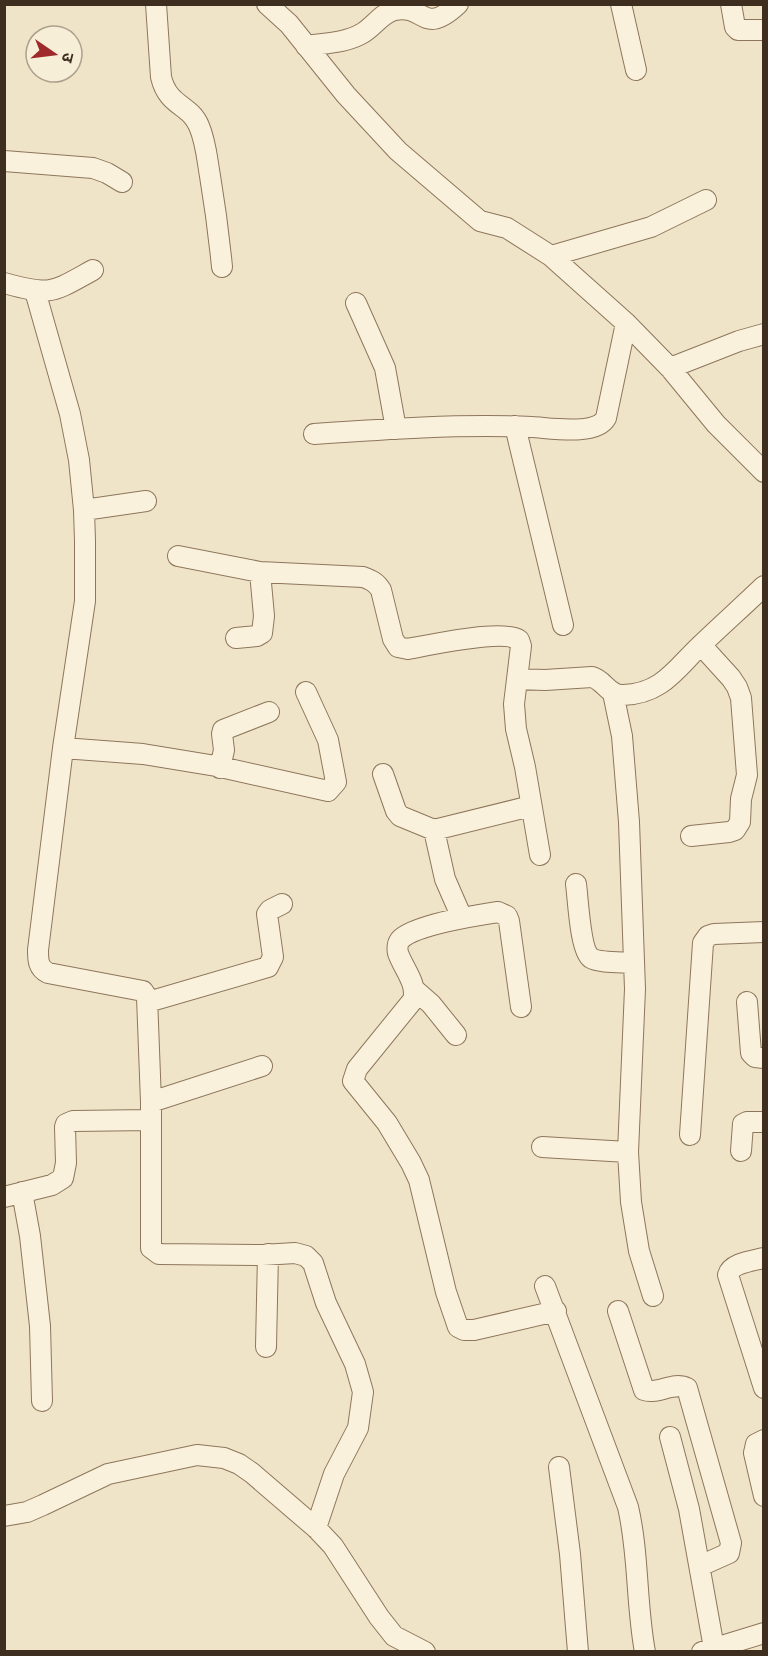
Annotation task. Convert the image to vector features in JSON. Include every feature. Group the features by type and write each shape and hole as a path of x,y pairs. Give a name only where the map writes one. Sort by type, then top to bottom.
{"street":[{"path":"156,4 161,77 164,88 169,97 192,115 199,124 205,142 222,267"},
{"path":"267,4 290,24 346,94 398,151 450,198 480,221 507,228 551,256 626,323 670,368 716,424 764,472"},
{"path":"306,46 354,38 392,10 406,10 435,20 446,16 458,4"},
{"path":"621,4 636,70"},
{"path":"731,4 735,27 738,30 764,30"},
{"path":"4,161 93,168 122,182"},
{"path":"551,256 651,227 706,200"},
{"path":"4,283 47,292 57,290 93,270"},
{"path":"35,291 70,414 79,460 84,510 85,601 63,748 38,950 40,967 48,974 143,991 148,1002 151,1248 154,1252 159,1254 295,1253 306,1256 313,1263 327,1303 355,1364 363,1392 358,1428 331,1481 316,1528"},
{"path":"356,303 384,368 396,429"},
{"path":"314,434 515,426 591,429 603,423 608,412 626,323"},
{"path":"670,368 739,341 764,334"},
{"path":"515,426 562,625"},
{"path":"84,510 146,501"},
{"path":"178,556 260,572 370,579 381,590 393,639 402,649 457,640 510,636 516,638 521,646 514,704 516,729 525,766 540,855"},
{"path":"236,638 257,636 262,633 264,616 260,572"},
{"path":"613,693 623,695 652,688 664,682 764,586"},
{"path":"691,836 735,830 740,822 741,799 747,775 742,709 737,687 701,645"},
{"path":"516,679 592,677 599,679 613,693 622,736 629,822 635,988 628,1152 634,1229 653,1296"},
{"path":"63,748 143,754 323,791 332,789 336,777 328,740 306,692"},
{"path":"220,768 224,750 223,730 269,712"},
{"path":"383,774 396,811 400,816 434,830 531,806"},
{"path":"434,830 445,879 462,918"},
{"path":"576,884 583,943 588,954 598,960 633,963"},
{"path":"148,1002 268,967 273,957 268,912 282,904"},
{"path":"456,1035 431,1004 415,990 397,946 399,941 409,933 462,918 498,912 507,916 521,1007"},
{"path":"690,1135 703,943 708,936 714,934 764,932"},
{"path":"415,990 411,1004 357,1070 352,1081 387,1123 419,1180 446,1292 458,1327 464,1330 474,1330 556,1311"},
{"path":"747,1002 751,1053 755,1057 764,1058"},
{"path":"42,1401 40,1326 30,1236 13,1194 52,1185 63,1178 66,1163 65,1127 69,1122 151,1111 262,1066"},
{"path":"741,1151 743,1124 764,1122"},
{"path":"542,1148 628,1152"},
{"path":"266,1347 267,1254"},
{"path":"764,1258 733,1267 728,1275 764,1388"},
{"path":"545,1286 628,1507 633,1535 638,1613 645,1652"},
{"path":"618,1311 644,1390 653,1391 681,1385 687,1388 731,1543 729,1553 700,1566"},
{"path":"670,1437 680,1468 700,1566 708,1650 756,1640"},
{"path":"764,1440 756,1444 754,1453 764,1496"},
{"path":"4,1516 27,1512 108,1474 197,1455 211,1455 239,1464 316,1528 333,1546 379,1617 393,1644 424,1652"},
{"path":"559,1467 570,1554 578,1652"}]}
